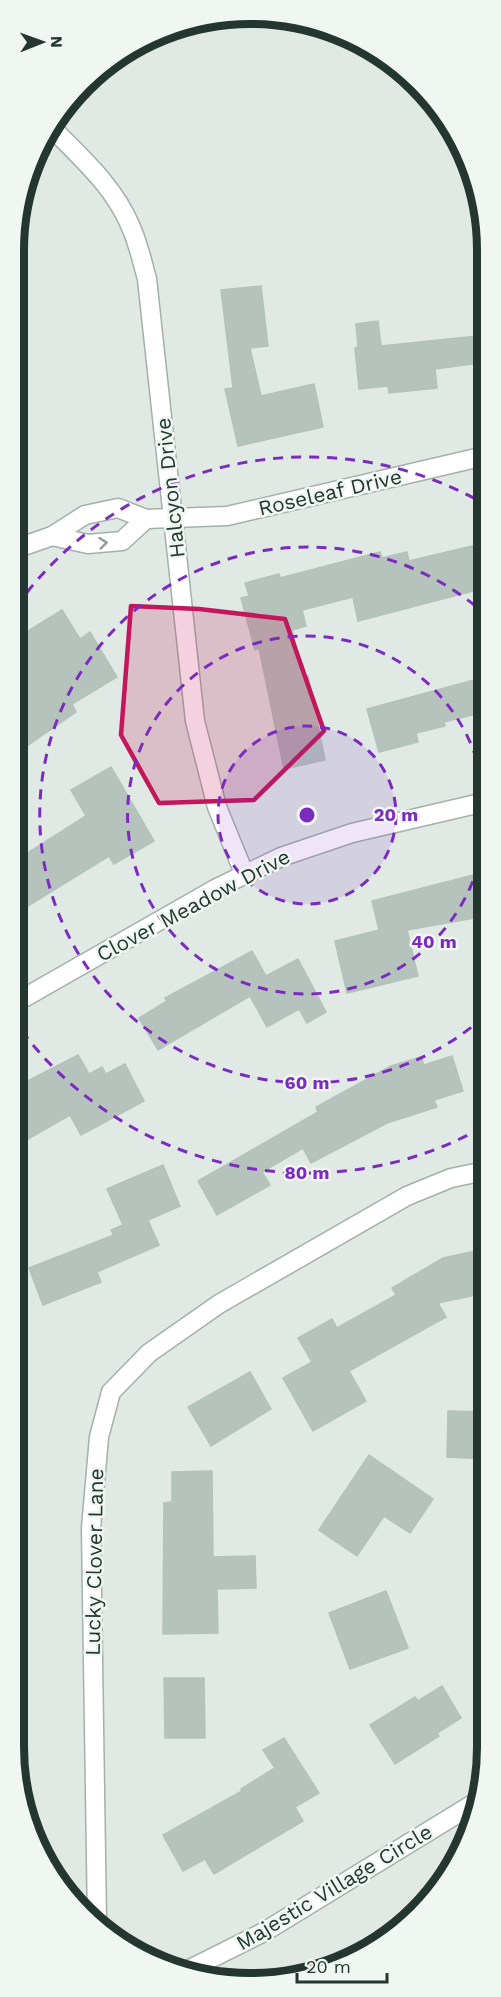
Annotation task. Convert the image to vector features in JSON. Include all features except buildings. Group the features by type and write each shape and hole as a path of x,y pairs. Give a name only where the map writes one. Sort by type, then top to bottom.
{"street":[{"name":"Halcyon Drive","path":"57,133 94,170 117,198 131,225 139,252 149,296 195,721 219,815 244,873"},
{"name":"Roseleaf Drive","path":"146,519 227,516 477,458"},
{"path":"24,546 52,536 85,515 118,508 146,519 122,541 88,544 52,536"},
{"name":"Clover Meadow Drive","path":"24,998 244,873 316,843 477,804"},
{"name":"Lucky Clover Lane","path":"97,1913 91,1528 99,1437 111,1392 129,1371 164,1341 237,1293 407,1196 451,1178 477,1173"},
{"name":"Majestic Village Circle","path":"197,1966 264,1932 468,1807"}],"highlighted area":[{"path":"131,606 199,609 285,619 324,731 254,800 159,803 121,735"}]}
